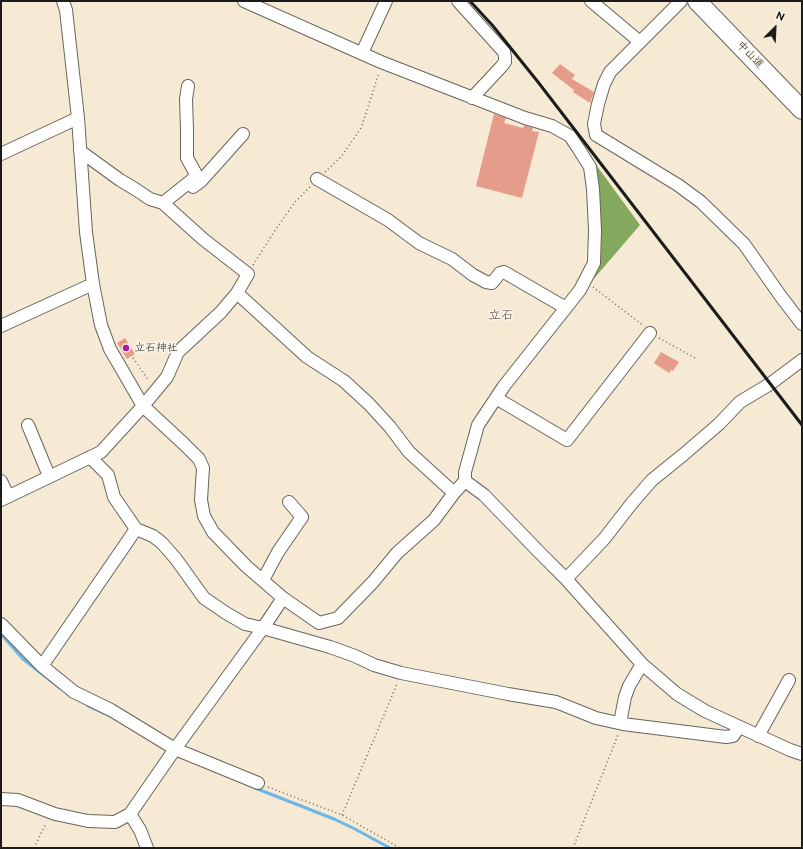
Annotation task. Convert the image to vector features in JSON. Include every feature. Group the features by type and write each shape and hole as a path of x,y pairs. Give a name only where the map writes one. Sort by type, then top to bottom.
{"highway":[{"name":"中山道","path":"698,1 802,110"}],"street":[{"path":"67,4 78,118 86,232 93,284 101,325 110,349 143,406 199,459 202,468 201,500 204,516 213,532 262,580 283,598 319,623 338,618 373,582 397,553 434,520 465,481 465,472 478,425 504,386 580,290 594,263 594,216 590,167 570,136 552,126 525,118 381,62 244,1"},
{"path":"362,53 386,1"},
{"path":"458,1 504,52 505,57 505,62 501,67 472,98"},
{"path":"591,1 640,42"},
{"path":"681,1 610,72 604,84 598,104 594,124 596,135 678,185 702,202 744,244 802,324"},
{"path":"165,204 197,176 187,158 186,99 188,86"},
{"path":"1,154 78,118"},
{"path":"165,204 201,181 243,134"},
{"path":"578,148 596,135"},
{"path":"1,481 5,498 101,452 143,406 167,376 178,352 221,312 237,293 248,274 203,239 165,204 150,199 120,180 80,151"},
{"path":"318,179 388,220 419,243 452,259 473,275 486,282 492,283 500,273 504,272 566,308"},
{"path":"1,326 93,284"},
{"path":"237,293 307,357 344,381 369,404 390,427 409,452 454,493"},
{"path":"496,398 567,440 650,333"},
{"path":"566,579 604,539 652,480 719,424 740,402 770,384 802,360"},
{"path":"28,425 49,476"},
{"path":"90,457 108,475 114,498 136,529 153,536 162,543 176,559 204,598 246,624 330,647 374,665 401,673 556,702 596,718 621,723 726,737 733,736 739,727"},
{"path":"465,481 484,495 566,579 642,664 677,694 705,711 758,736 802,754"},
{"path":"262,580 278,552 302,516 289,502"},
{"path":"42,666 136,529"},
{"path":"1,799 18,800 55,814 88,821 115,822 130,814 283,598"},
{"path":"1,624 42,666 74,692 111,710 175,749 258,783"},
{"path":"621,723 625,697 629,686 642,664"},
{"path":"758,736 789,680"},
{"path":"130,814 140,830 147,848"}],"path":[{"path":"585,281 646,327 650,333 695,358"},
{"path":"133,358 156,390"},
{"path":"342,815 401,673"},
{"path":"573,848 621,723"},
{"path":"258,783 342,815 400,848"},
{"path":"34,848 51,812"}],"green space":[{"path":"594,162 640,225 591,282"}],"building":[{"path":"560,64 575,75 572,79 594,92 590,103 573,92 574,90 552,73"},
{"path":"494,114 506,118 504,123 523,128 524,125 533,128 532,131 539,132 522,198 476,186"},
{"name":"立石神社","path":"125,338 135,354 127,359 117,343"},
{"path":"661,352 679,362 673,371 671,370 669,373 654,363"}],"waterway":[{"path":"1,634 23,659 60,688"},
{"path":"88,706 114,718"},
{"path":"255,788 334,819 390,848"}],"railway":[{"path":"470,1 493,26 538,82 802,425"}],"place":[{"name":"立石神社","path":"126,348"}],"district":[{"name":"立石","path":"501,316"}]}
